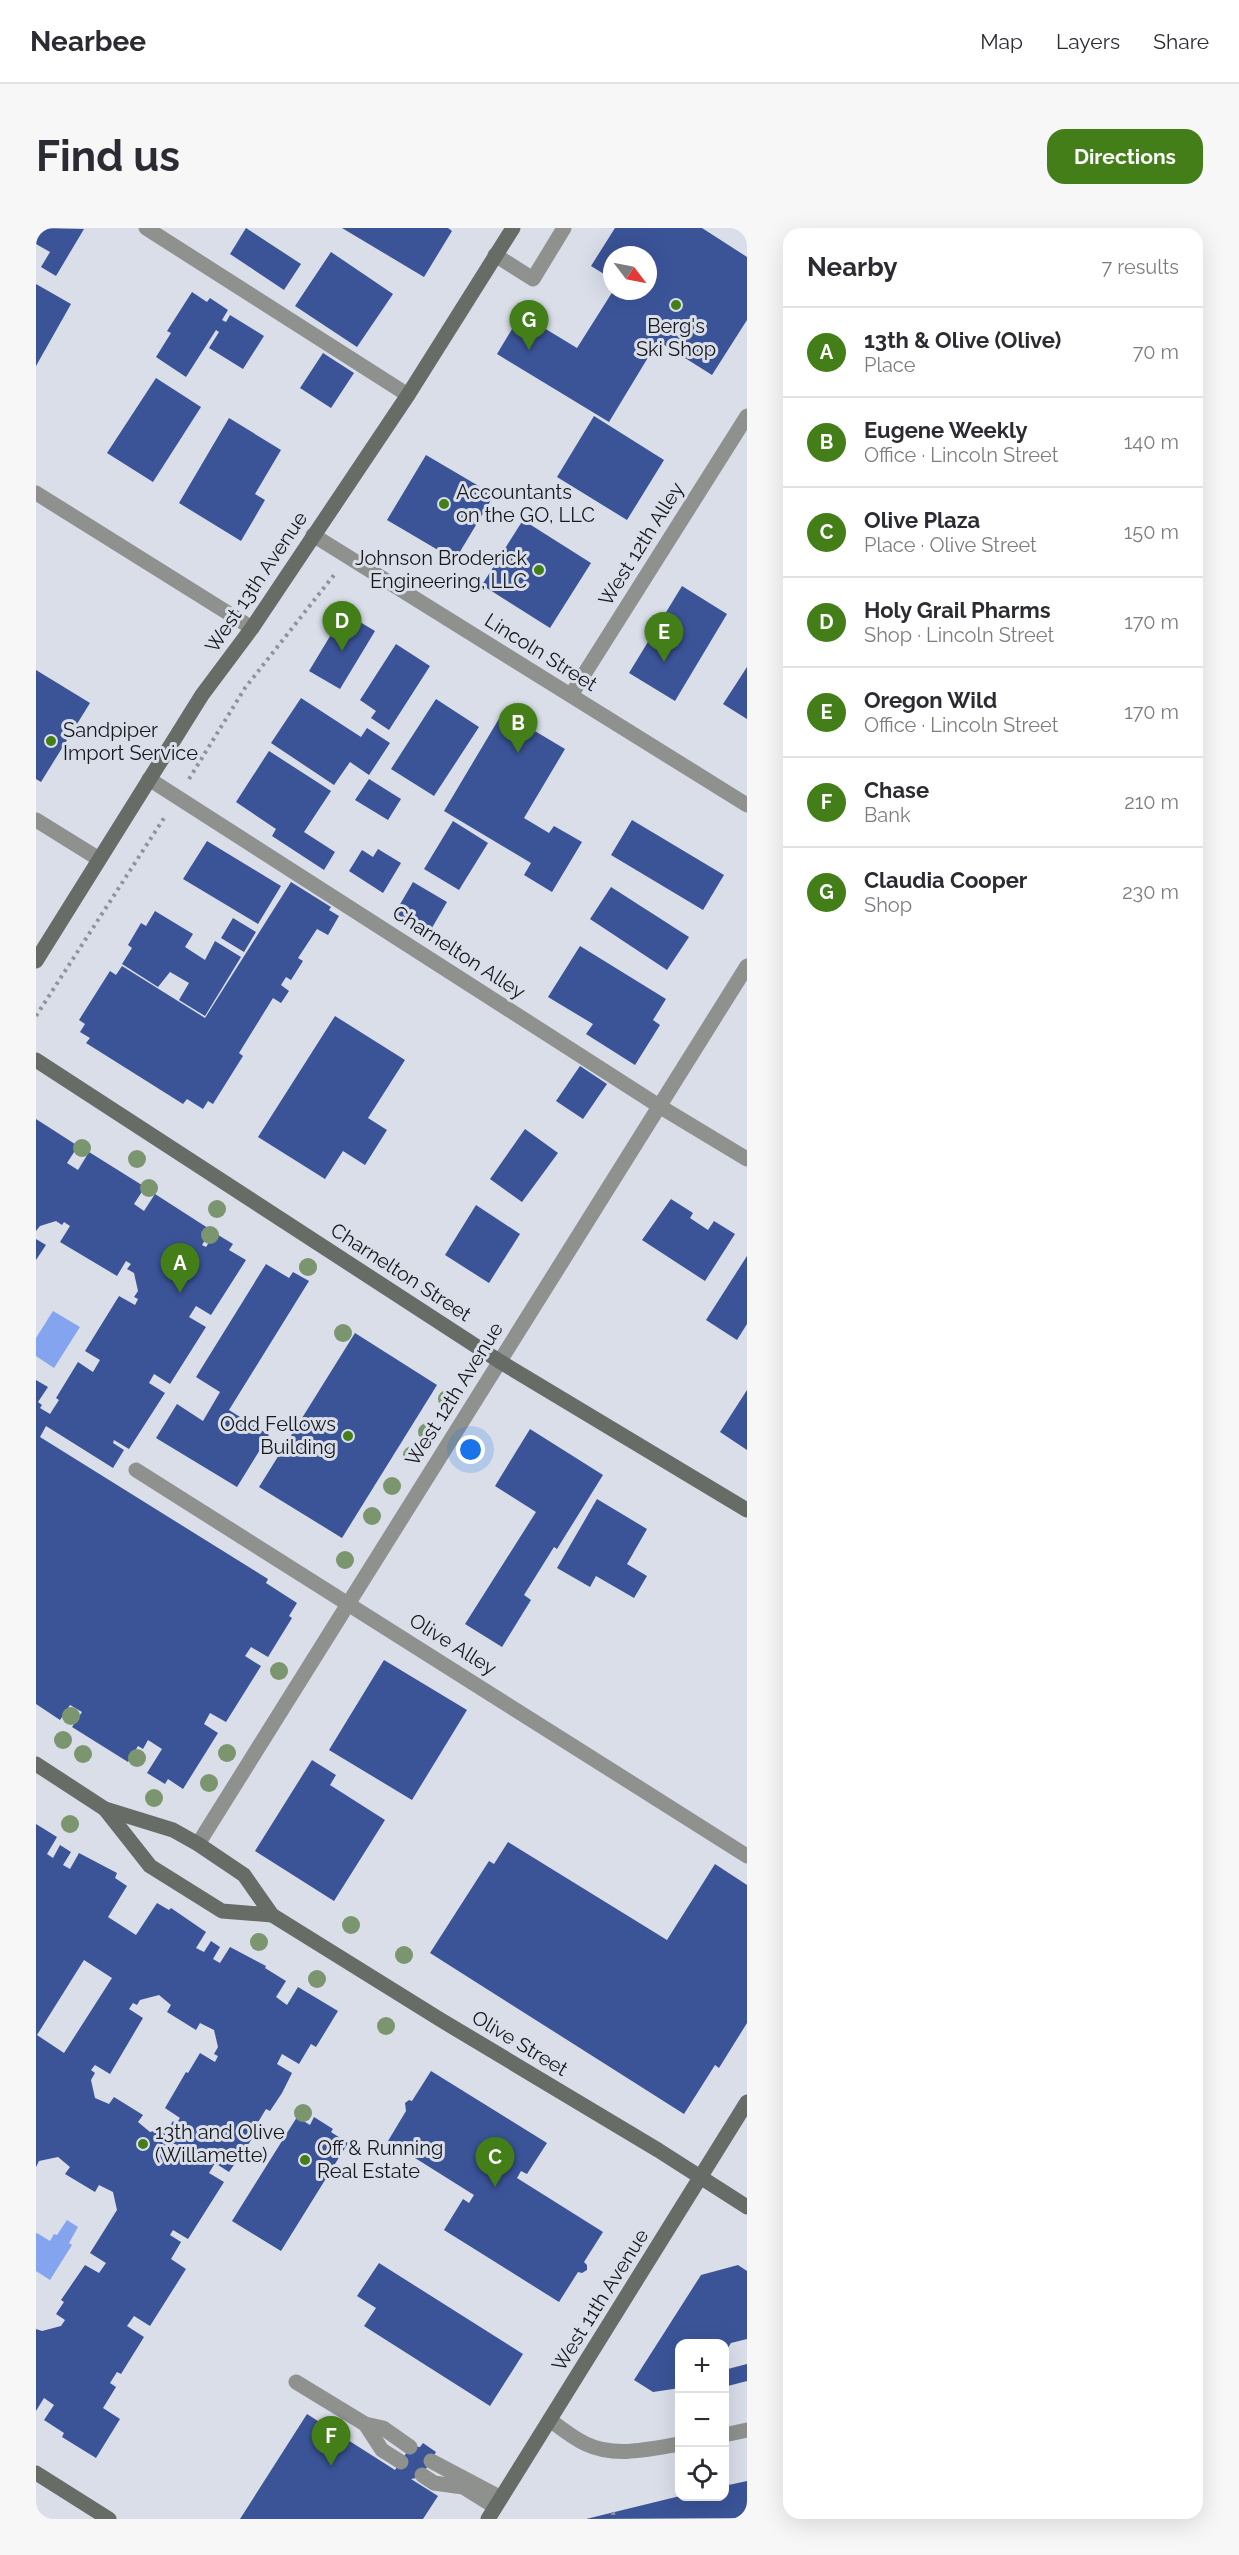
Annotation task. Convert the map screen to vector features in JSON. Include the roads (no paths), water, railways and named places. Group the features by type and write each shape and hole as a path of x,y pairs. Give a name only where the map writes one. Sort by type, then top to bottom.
{"street":[{"path":"146,228 408,395"},
{"name":"West 13th Avenue","path":"36,961 202,695 252,628 408,395 513,228"},
{"path":"495,255 534,279 564,228"},
{"name":"West 12th Alley","path":"571,695 747,416"},
{"path":"36,493 252,628"},
{"name":"Lincoln Street","path":"313,535 747,805"},
{"name":"Charnelton Alley","path":"149,779 659,1106 747,1159"},
{"path":"36,820 99,859"},
{"name":"West 12th Avenue","path":"198,1844 747,966"},
{"name":"Charnelton Street","path":"36,1060 499,1361 747,1510"},
{"name":"Olive Alley","path":"136,1470 747,1856"},
{"name":"Olive Street","path":"36,1764 105,1809 173,1830 198,1844 244,1875 272,1915 747,2207"},
{"name":"Olive Street","path":"105,1809 150,1866 222,1911 272,1915"},
{"name":"West 11th Avenue","path":"495,2508 747,2102"},
{"path":"296,2382 365,2424 383,2428 410,2447"},
{"path":"550,2420 586,2445 612,2450 642,2451 675,2445"},
{"path":"365,2424 382,2450 401,2462"},
{"path":"729,2434 747,2430"},
{"path":"431,2461 495,2508"},
{"path":"36,2473 110,2519"},
{"path":"422,2475 434,2483 463,2487 495,2508"}],"water":[{"path":"53,1311 80,1327 54,1368 36,1356 36,1338"},
{"path":"67,2220 78,2227 69,2243 72,2245 50,2280 36,2271 36,2234 50,2241"}],"place":[{"name":"Berg's Ski Shop","path":"676,305"},
{"name":"Claudia Cooper","path":"529,350"},
{"name":"Accountants on the GO, LLC","path":"444,504"},
{"name":"Johnson Broderick Engineering, LLC","path":"539,570"},
{"name":"Holy Grail Pharms","path":"342,651"},
{"name":"Oregon Wild","path":"664,662"},
{"name":"Sandpiper Import Service","path":"51,741"},
{"name":"Eugene Weekly","path":"518,753"},
{"name":"13th & Olive (Olive)","path":"180,1293"},
{"name":"Odd Fellows Building","path":"348,1436"},
{"name":"13th and Olive (Willamette)","path":"143,2144"},
{"name":"Off & Running Real Estate","path":"305,2160"},
{"name":"Olive Plaza","path":"495,2187"},
{"name":"Chase","path":"331,2466"}]}
